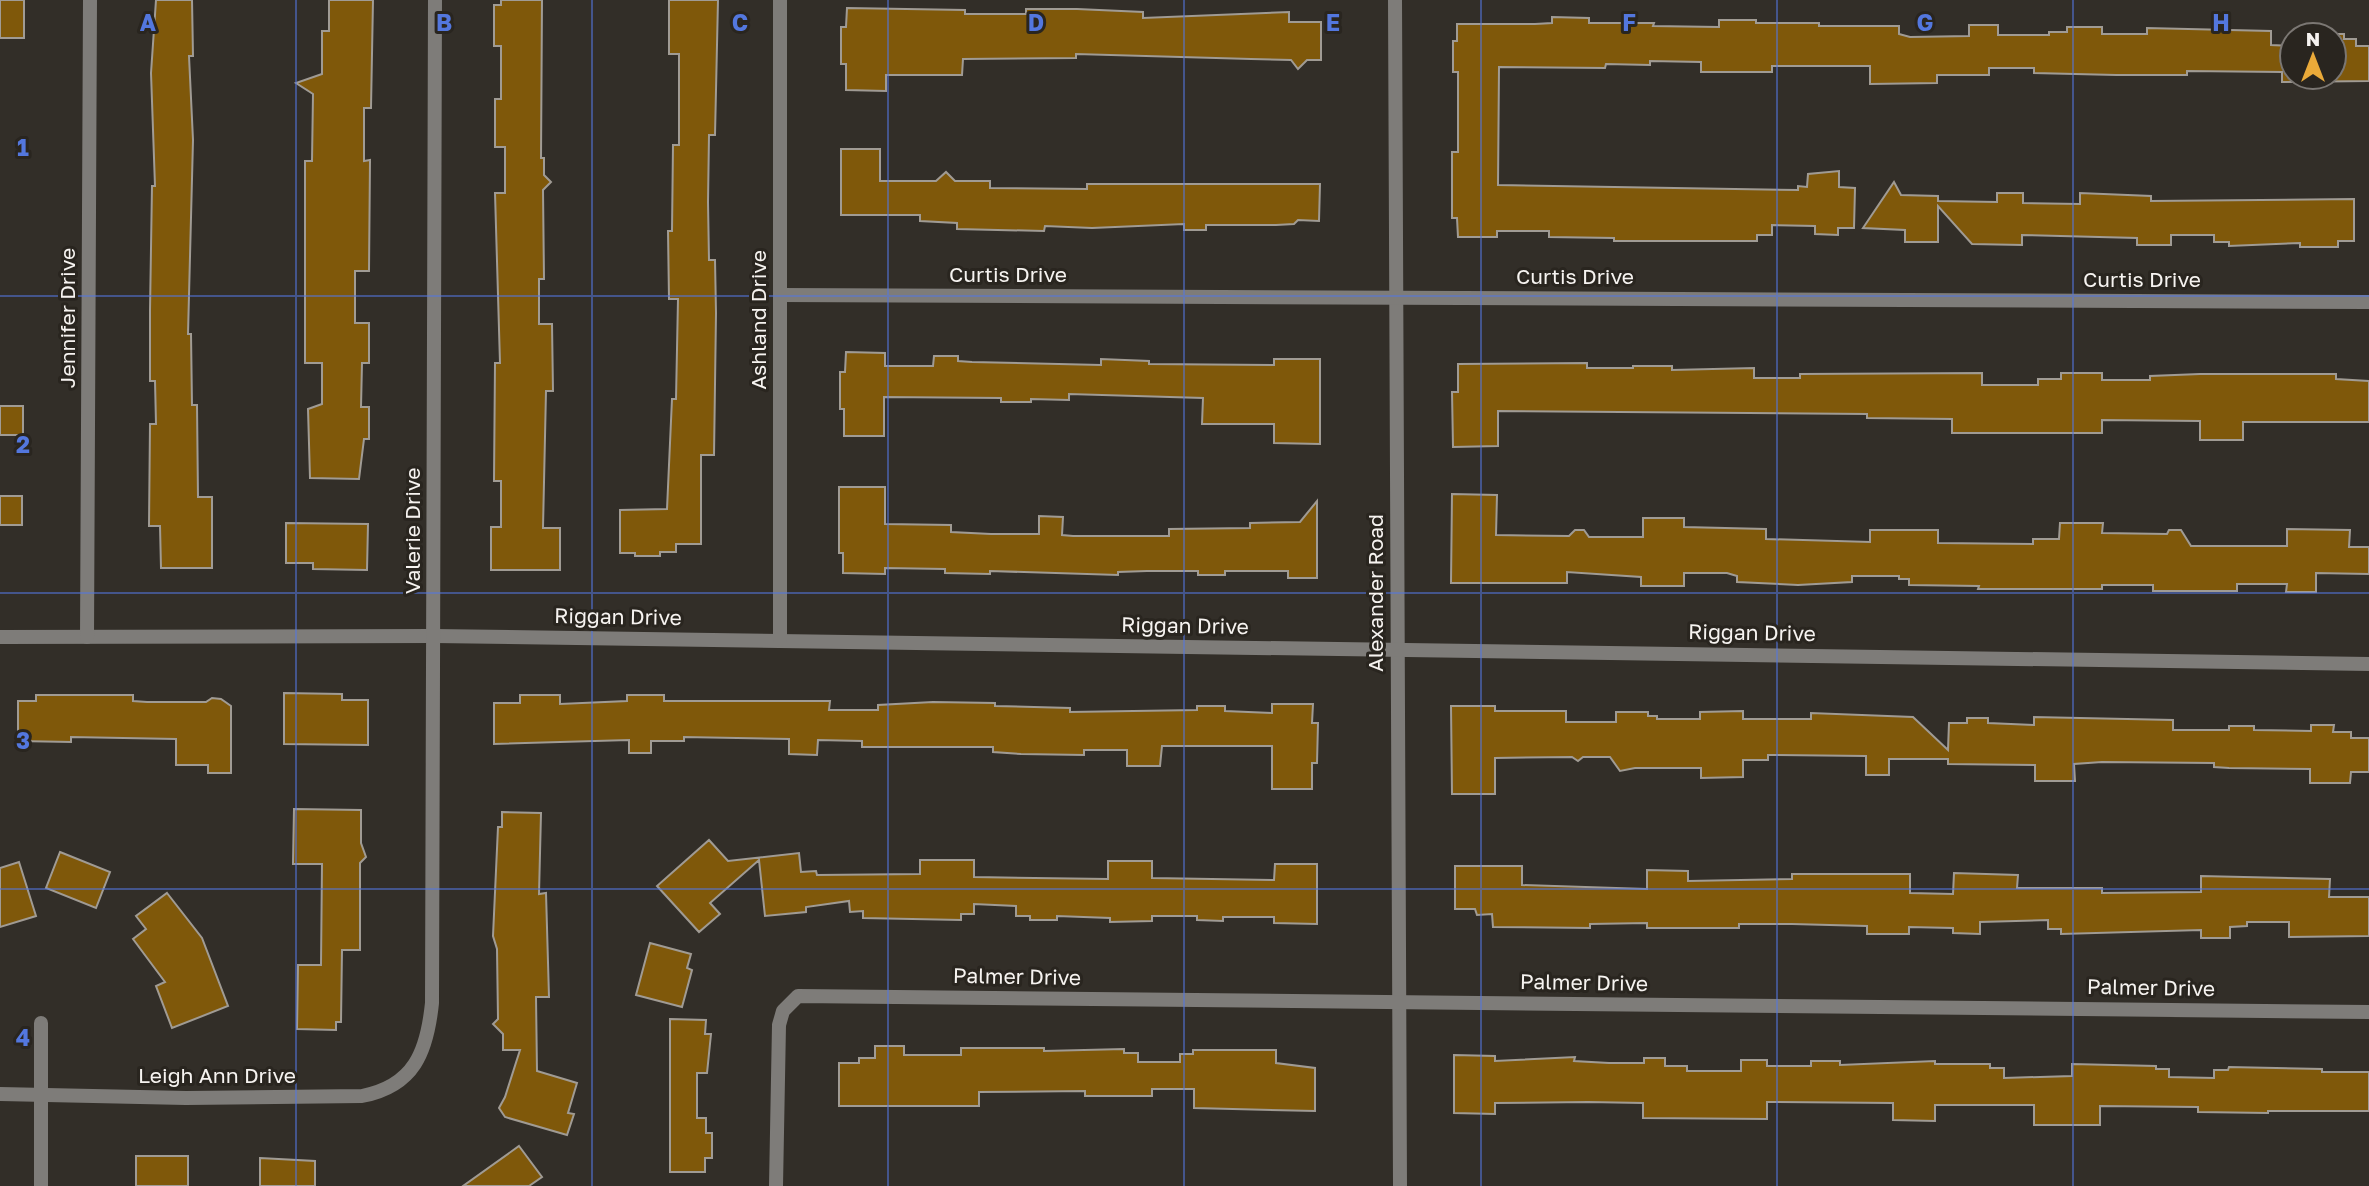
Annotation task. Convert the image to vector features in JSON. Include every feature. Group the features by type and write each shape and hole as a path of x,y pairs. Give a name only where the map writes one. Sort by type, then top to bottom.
{"street":[{"name":"Jennifer Drive","path":"88,637 90,0"},
{"name":"Valerie Drive","path":"419,1059 429,1035 432,1003 435,0"},
{"name":"Ashland Drive","path":"780,0 780,640"},
{"name":"Alexander Road","path":"1395,0 1400,1186"},
{"name":"Curtis Drive","path":"781,295 2369,302"},
{"name":"Riggan Drive","path":"0,637 434,636 2369,664"},
{"name":"Palmer Drive","path":"776,1186 779,1025 783,1011 798,996 2369,1012"},
{"path":"41,1023 41,1186"},
{"name":"Leigh Ann Drive","path":"0,1094 186,1098 362,1096 393,1086 419,1059"}],"building":[{"path":"0,0 24,0 24,38 0,38"},
{"path":"156,0 192,0 193,56 189,56 193,140 188,334 191,334 192,405 197,405 198,497 212,497 212,568 161,568 160,526 149,526 150,424 156,424 155,381 150,381 150,311 152,186 155,186 151,73"},
{"path":"329,0 373,0 371,108 364,108 364,161 370,160 369,271 355,271 355,323 369,323 369,363 362,363 361,407 369,407 369,439 364,439 359,479 310,478 308,409 322,404 322,363 305,363 305,161 312,161 313,94 296,83 322,74 322,31 329,31"},
{"path":"501,0 542,0 541,158 544,158 544,175 551,182 543,190 544,279 539,279 539,324 552,324 553,391 546,391 543,528 560,528 560,570 491,570 491,527 501,527 501,481 494,481 495,363 500,363 495,193 505,193 505,147 495,147 495,99 501,99 501,46 494,46 494,5 501,5"},
{"path":"669,0 718,0 715,135 709,135 708,202 709,260 715,260 714,455 701,455 701,544 676,544 676,552 660,552 660,556 635,556 635,553 620,553 620,510 667,509 672,399 676,399 678,299 669,299 668,231 672,231 673,145 679,145 679,54 669,54"},
{"path":"847,8 965,10 965,14 1026,14 1026,9 1077,9 1143,12 1143,18 1289,12 1289,22 1321,22 1321,60 1307,60 1298,69 1291,60 1076,54 1076,58 963,59 962,75 886,75 886,91 846,90 846,64 841,64 841,27 846,27"},
{"path":"1552,17 1589,18 1589,23 1719,27 1719,20 1756,20 1756,23 1819,23 1819,26 1899,26 1899,34 1910,37 1969,36 1969,25 1998,25 1998,35 2049,35 2049,32 2067,32 2067,27 2102,27 2102,34 2147,34 2147,28 2271,31 2271,45 2278,45 2278,72 2187,71 2187,75 2116,75 2034,73 2034,68 1989,68 1989,75 1937,75 1937,83 1870,84 1870,66 1772,66 1772,72 1701,72 1701,62 1650,61 1650,65 1606,64 1605,68 1499,67 1498,185 1798,190 1798,186 1807,187 1808,174 1839,171 1839,187 1855,188 1854,228 1838,228 1838,235 1815,234 1815,226 1772,225 1772,235 1757,235 1757,241 1614,241 1614,238 1549,237 1549,231 1497,231 1497,237 1458,237 1457,218 1452,218 1452,152 1458,152 1458,72 1453,72 1453,41 1457,41 1457,24 1552,23"},
{"path":"2348,39 2356,39 2356,46 2369,46 2369,81 2348,81"},
{"path":"841,149 880,149 880,181 936,181 946,172 955,181 990,181 990,188 1087,189 1087,184 1320,184 1319,221 1298,220 1294,224 1276,225 1206,225 1206,230 1184,230 1184,224 1092,228 1045,226 1044,231 957,229 957,223 920,221 920,215 841,215"},
{"path":"1894,182 1901,195 1938,196 1938,201 1997,202 1997,193 2023,193 2023,203 2080,204 2080,193 2151,196 2151,201 2354,199 2354,241 2338,241 2338,247 2300,247 2300,243 2229,246 2229,242 2214,242 2214,235 2171,235 2171,245 2137,245 2137,238 2022,235 2022,245 1972,244 1938,206 1938,242 1905,242 1905,230 1863,228"},
{"path":"846,352 885,353 885,366 933,366 934,356 958,356 958,361 972,362 1101,365 1101,359 1149,361 1149,364 1274,365 1274,359 1320,359 1320,444 1274,443 1274,424 1202,424 1203,398 1069,394 1069,400 1031,399 1031,402 1001,402 1001,398 884,397 884,436 844,436 844,409 840,409 840,372 845,372"},
{"path":"1587,363 1587,368 1754,368 1754,378 1800,378 1800,374 1982,373 1982,385 2038,385 2038,379 2061,379 2061,373 2102,373 2102,380 2150,380 2150,376 2200,374 2336,374 2336,379 2369,381 2369,422 2243,422 2243,440 2200,440 2200,421 2102,420 2102,433 1952,433 1952,419 1867,418 1867,414 1498,411 1498,446 1453,447 1452,392 1458,392 1458,364"},
{"path":"0,406 23,406 23,435 0,435"},
{"path":"839,487 885,487 885,524 951,525 951,532 991,534 1039,534 1039,516 1063,517 1062,535 1073,536 1169,536 1169,529 1250,528 1250,523 1300,522 1317,501 1317,578 1288,578 1288,571 1225,571 1225,575 1198,575 1198,571 1147,571 1118,572 1118,575 990,571 990,574 945,573 945,569 885,568 885,574 843,573 843,553 839,553"},
{"path":"1452,494 1497,495 1496,535 1569,536 1575,530 1584,530 1589,537 1643,537 1643,518 1684,518 1684,527 1766,529 1766,539 1870,542 1870,530 1938,530 1938,543 2033,544 2033,539 2059,539 2060,523 2103,523 2102,533 2167,534 2169,530 2181,530 2191,546 2287,546 2287,529 2350,530 2349,547 2369,547 2369,574 2316,573 2316,592 2286,592 2287,584 2237,584 2237,591 2153,591 2153,585 2102,585 2102,589 1978,589 1979,586 1909,585 1909,579 1899,579 1899,576 1852,576 1852,582 1798,585 1737,582 1737,576 1727,573 1684,573 1684,586 1641,586 1641,577 1567,572 1567,583 1451,583"},
{"path":"0,496 22,496 22,525 0,525"},
{"path":"286,523 368,524 367,570 313,569 313,563 286,563"},
{"path":"284,693 342,694 342,700 368,700 368,745 284,744"},
{"path":"36,695 133,695 133,701 147,702 206,702 212,698 221,699 231,706 231,773 208,773 208,765 176,765 176,739 71,737 71,742 18,741 18,701 36,701"},
{"path":"520,695 560,695 560,704 627,701 627,695 664,695 664,701 830,701 829,710 878,710 878,705 933,702 1070,708 1070,712 1197,710 1197,706 1225,706 1225,711 1272,713 1272,704 1313,704 1312,723 1318,723 1317,763 1312,763 1312,789 1272,789 1272,746 1162,746 1160,766 1127,766 1127,750 1084,750 1084,755 1021,754 993,752 993,747 862,747 862,741 818,740 817,755 789,754 789,739 684,737 684,741 651,741 651,753 629,753 629,740 494,744 494,703 520,703"},
{"path":"1451,706 1495,706 1495,711 1566,711 1566,722 1616,722 1616,712 1648,712 1648,716 1657,716 1657,719 1700,719 1700,712 1743,711 1743,719 1811,719 1811,713 1913,717 1948,750 1949,723 1967,723 1967,718 1988,718 1988,723 2034,725 2034,717 2173,720 2173,730 2229,730 2229,726 2254,726 2254,730 2311,731 2311,725 2334,725 2333,732 2351,732 2351,738 2369,738 2369,772 2351,772 2350,783 2310,783 2310,769 2229,768 2214,767 2214,763 2102,762 2074,764 2075,781 2035,781 2035,765 1948,764 1948,759 1889,759 1889,775 1866,775 1866,756 1768,755 1768,760 1743,760 1743,777 1701,778 1701,768 1635,768 1620,771 1610,757 1583,757 1578,761 1572,757 1495,758 1495,794 1452,794"},
{"path":"294,809 361,810 361,843 366,857 360,863 360,950 342,950 341,1022 336,1022 336,1030 297,1029 298,965 321,965 322,864 293,864"},
{"path":"502,812 541,813 539,894 546,893 549,997 536,997 537,1071 577,1083 568,1113 574,1114 567,1135 505,1117 499,1108 520,1050 503,1050 503,1034 493,1024 498,1019 497,949 493,936 498,827 502,827"},
{"path":"709,840 728,861 799,853 801,872 816,871 817,875 920,874 920,860 974,860 974,877 1108,879 1108,861 1152,861 1152,878 1274,880 1275,864 1317,864 1317,924 1274,923 1274,917 1223,917 1223,921 1197,920 1197,916 1152,916 1152,921 1110,922 1110,918 1057,916 1057,920 1030,920 1030,916 1016,916 1016,906 974,904 974,914 961,914 961,920 863,918 863,911 850,912 849,901 806,907 806,912 765,916 759,860 710,903 720,914 699,932 657,886"},
{"path":"60,852 110,872 96,908 46,888"},
{"path":"19,862 36,916 0,927 0,868"},
{"path":"1455,866 1522,866 1522,885 1647,889 1647,870 1688,871 1688,881 1792,879 1792,874 1910,874 1910,893 1953,894 1954,873 2018,875 2017,888 2102,888 2102,893 2201,892 2201,876 2330,879 2329,897 2369,897 2369,936 2289,937 2289,922 2247,922 2247,926 2230,927 2230,938 2201,938 2201,930 2061,934 2061,929 2048,929 2048,920 1980,922 1980,934 1953,933 1953,928 1909,927 1909,934 1867,934 1867,926 1792,924 1739,924 1739,928 1647,928 1647,923 1590,924 1590,928 1493,927 1492,914 1477,915 1475,909 1455,909"},
{"path":"167,893 202,938 228,1006 172,1028 156,986 165,982 133,939 146,929 136,916"},
{"path":"650,943 691,954 687,968 692,970 682,1007 636,995"},
{"path":"670,1019 706,1020 705,1034 711,1034 707,1073 697,1073 697,1118 706,1118 706,1133 712,1133 712,1158 705,1158 705,1172 670,1172"},
{"path":"875,1046 904,1046 904,1055 961,1055 961,1048 1044,1048 1044,1051 1124,1049 1124,1053 1138,1053 1138,1062 1180,1062 1180,1054 1193,1054 1193,1050 1276,1050 1276,1063 1315,1068 1315,1111 1194,1108 1194,1089 1152,1089 1152,1096 1085,1096 1085,1091 979,1092 979,1106 839,1106 839,1063 859,1063 859,1058 875,1058"},
{"path":"1454,1055 1495,1056 1495,1061 1575,1057 1574,1061 1609,1063 1644,1063 1644,1058 1665,1058 1665,1066 1687,1066 1687,1071 1741,1071 1741,1060 1767,1060 1767,1066 1811,1066 1811,1061 1840,1061 1840,1065 1935,1061 1935,1064 1990,1064 1990,1068 2004,1068 2004,1078 2072,1076 2072,1064 2156,1066 2156,1069 2169,1069 2169,1077 2214,1078 2214,1070 2228,1070 2229,1067 2322,1069 2322,1072 2369,1072 2369,1111 2198,1112 2198,1107 2100,1106 2100,1125 2034,1125 2034,1105 1935,1105 1935,1121 1893,1120 1893,1103 1767,1102 1767,1119 1643,1118 1643,1103 1495,1103 1495,1114 1454,1113"},
{"path":"519,1146 542,1177 529,1186 463,1186"},
{"path":"136,1156 188,1156 188,1186 136,1186"},
{"path":"260,1158 315,1161 315,1186 260,1186"}]}
